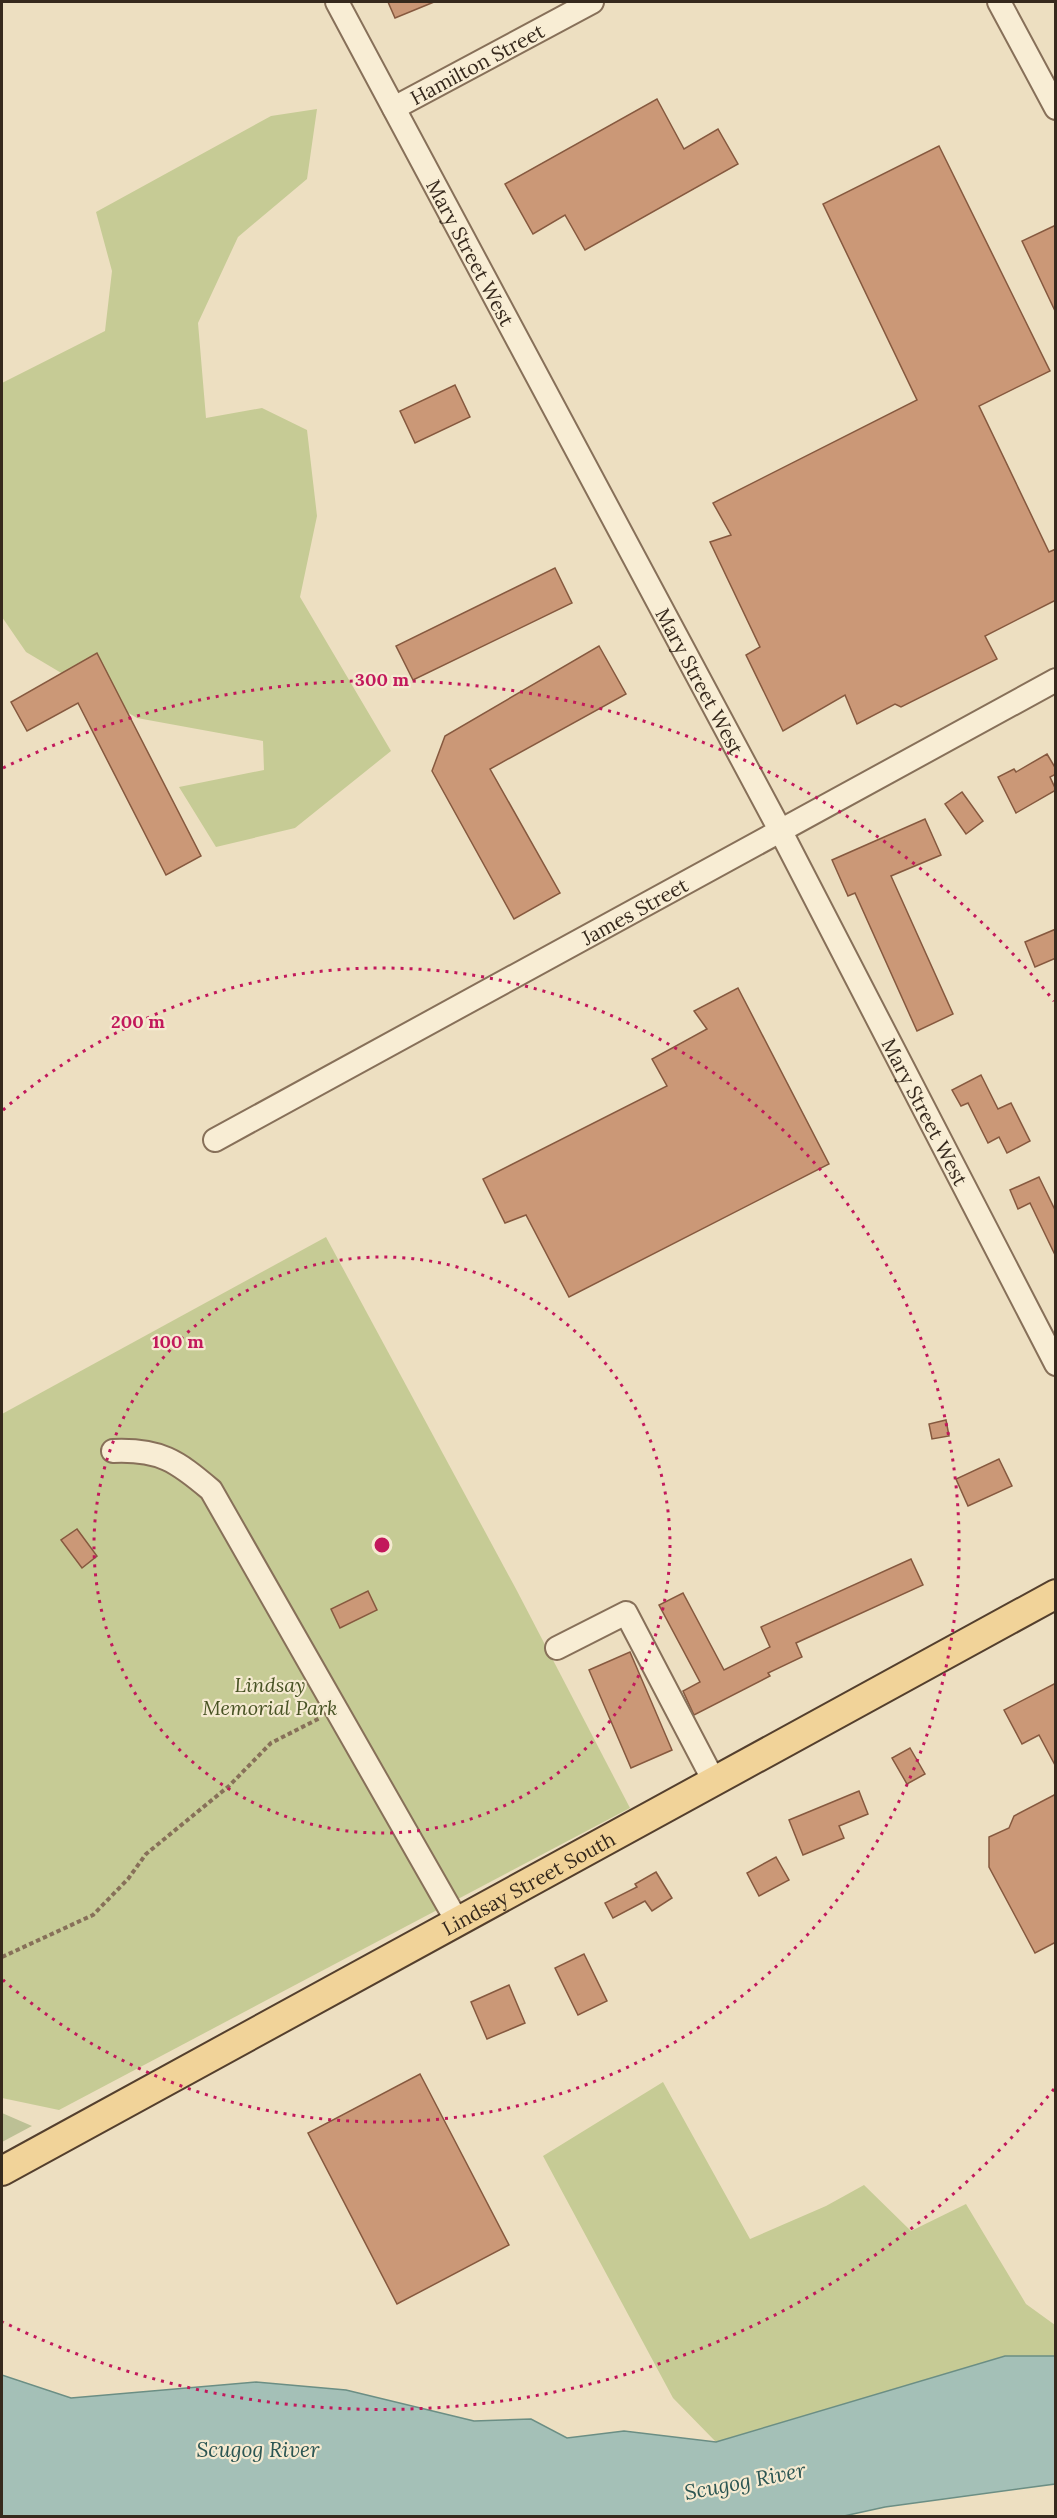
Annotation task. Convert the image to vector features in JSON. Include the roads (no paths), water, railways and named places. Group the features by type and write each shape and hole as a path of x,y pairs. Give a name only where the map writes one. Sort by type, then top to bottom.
{"main road":[{"name":"Lindsay Street South","path":"2,2171 1056,1594"}],"street":[{"name":"Mary Street West","path":"337,2 780,830 1056,1364"},
{"name":"Hamilton Street","path":"394,108 592,2"},
{"path":"999,2 1056,108"},
{"name":"James Street","path":"214,1140 1056,680"},
{"path":"114,1451 136,1450 158,1455 182,1465 211,1490 458,1921"},
{"path":"557,1648 626,1613 714,1781"}],"water":[{"name":"Scugog River","path":"1005,2356 1055,2356 1055,2484 885,2507 844,2516 2,2516 2,2375 71,2398 256,2382 346,2390 474,2421 531,2419 567,2438 624,2431 716,2442"}],"park label":[{"name":"Lindsay Memorial Park","path":"270,1696"}]}
